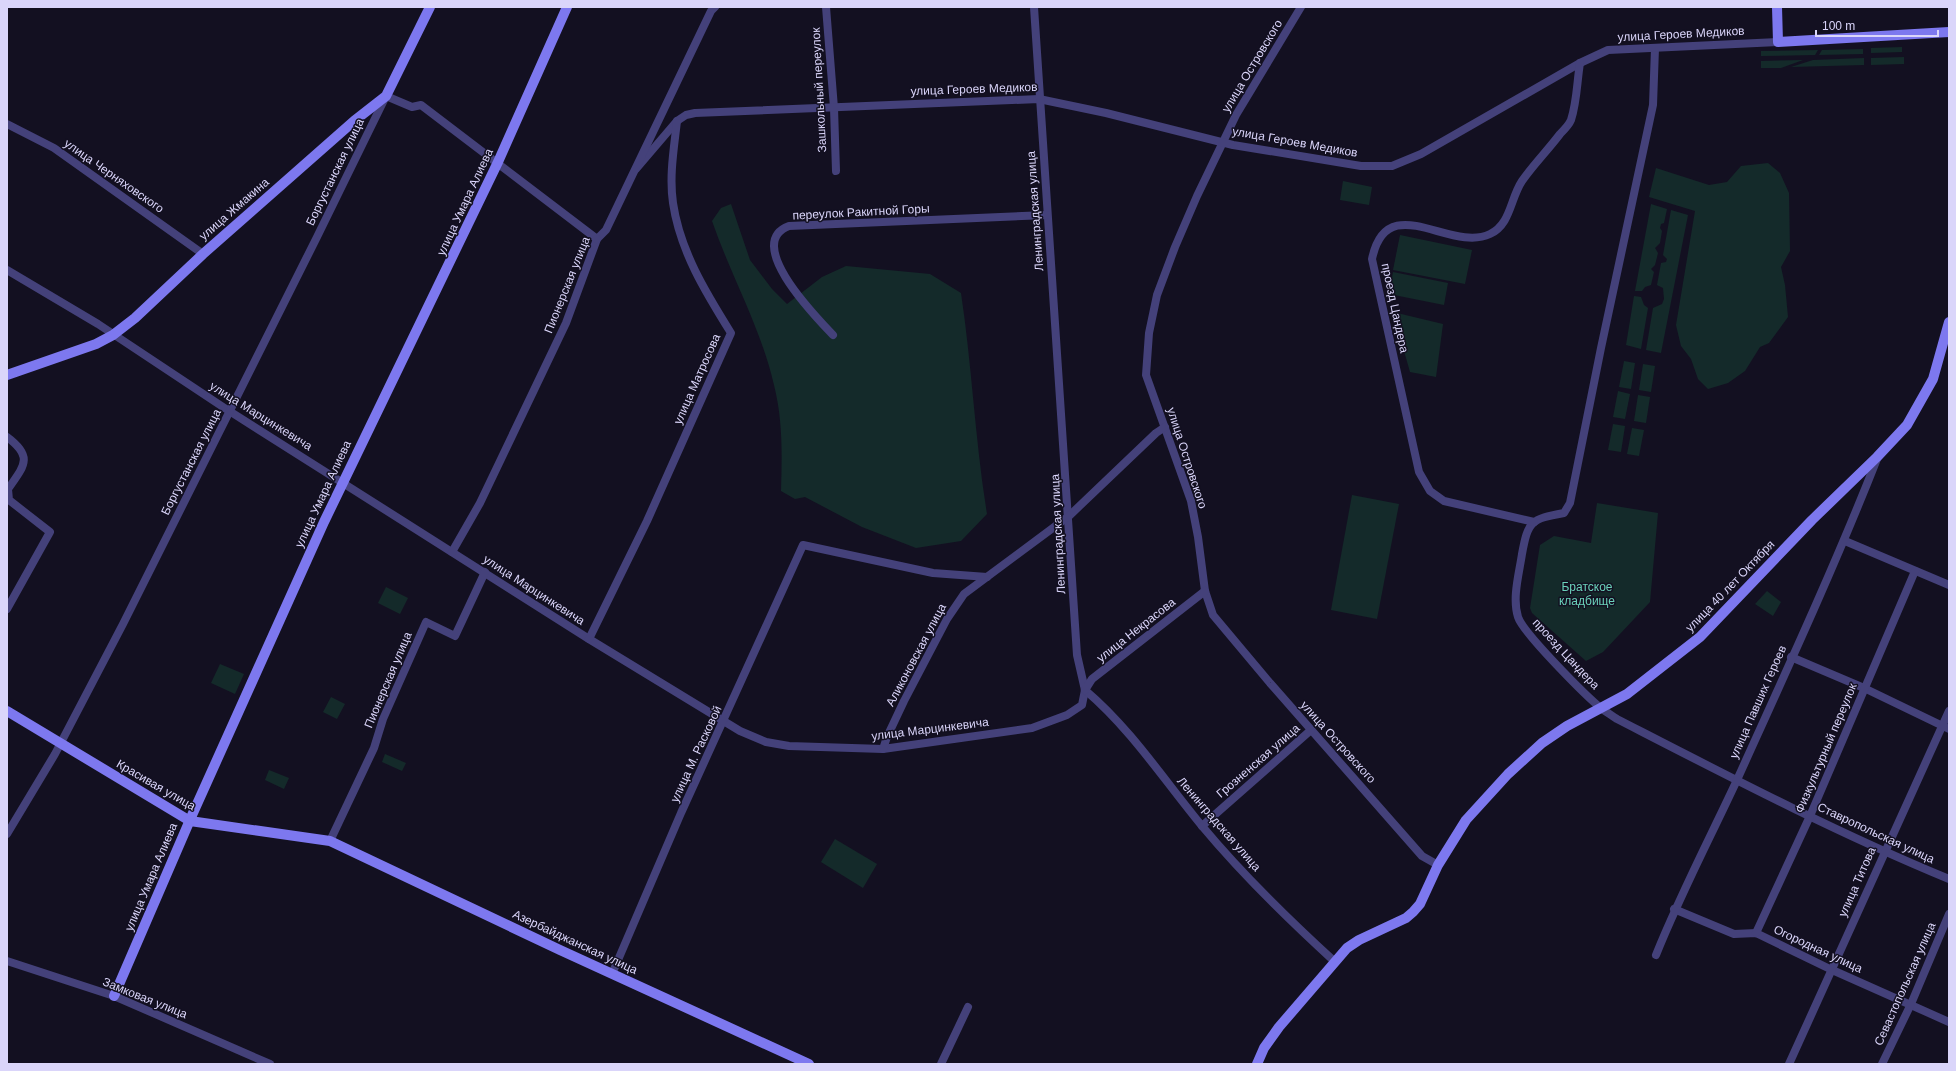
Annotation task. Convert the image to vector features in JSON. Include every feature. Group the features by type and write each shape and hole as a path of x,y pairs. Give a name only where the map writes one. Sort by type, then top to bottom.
{"main road":[{"name":"улица Жмакина","path":"7,375 96,344 113,336 135,318 203,254 354,121 386,96 430,7"},
{"name":"улица Умара Алиева","path":"114,996 190,821 342,482 498,162 567,7"},
{"path":"1777,7 1778,42"},
{"name":"улица Героев Медиков","path":"1778,42 1949,32"},
{"name":"улица 40 лет Октября","path":"1257,1064 1264,1048 1279,1027 1334,961 1347,948 1359,940 1406,918 1420,904 1438,864 1473,811 1508,774 1548,739 1567,726 1627,694 1706,631 1812,520 1877,457 1907,425 1933,379 1949,322"},
{"name":"Красивая улица","path":"7,711 190,821 330,841"},
{"name":"Азербайджанская улица","path":"330,841 612,974 809,1064"}],"street":[{"name":"Пионерская улица","path":"452,552 480,503 566,323 597,239 606,230 677,80 711,11 715,7"},
{"name":"Зашкольный переулок","path":"826,7 834,108 836,171"},
{"name":"Ленинградская улица","path":"1034,7 1039,99 1069,516 1077,655 1085,690 1102,704 1135,741 1202,826 1238,867 1334,961"},
{"name":"улица Островского","path":"1301,7 1236,115 1197,196 1157,295 1149,333 1146,375 1191,501 1198,537 1205,591 1213,615 1311,730 1422,856 1438,864"},
{"name":"улица Героев Медиков","path":"636,169 677,121 686,115 695,113 1039,99 1106,113 1222,143 1361,166 1392,166 1421,154 1580,63 1608,50 1778,42"},
{"path":"1534,522 1537,519 1564,513 1570,503 1600,348 1653,105 1655,48"},
{"name":"проезд Цандера","path":"1534,522 1444,501 1430,490 1420,472 1372,259 1374,250 1383,233 1393,227 1409,224 1468,238 1489,234 1503,224 1522,182 1570,121 1580,63"},
{"path":"386,96 412,107 421,105 498,162 597,239"},
{"name":"Боргустанская улица","path":"7,834 60,744 123,624 230,412 386,96"},
{"name":"улица Матросова","path":"589,639 647,521 731,333 703,288 680,233 673,203 672,172 677,121"},
{"name":"улица Черняховского","path":"7,124 54,148 203,254"},
{"name":"переулок Ракитной Горы","path":"833,335 797,296 779,264 773,244 774,236 780,229 789,226 1047,215"},
{"name":"улица Марцинкевича","path":"7,270 724,723 766,742 820,748 884,749 1032,728 1058,719 1076,710 1082,705 1085,690"},
{"name":"Аликоновская улица","path":"884,749 887,737 904,701 947,619 964,594 1069,516 1156,432 1165,427"},
{"path":"7,437 22,450 24,458 22,469 8,489 9,500 50,532 7,608"},
{"name":"улица Павших Героев","path":"1656,955 1674,909 1736,780 1845,541 1877,457"},
{"name":"проезд Цандера","path":"1534,522 1529,526 1525,540 1517,589 1516,607 1518,618 1536,642 1601,708"},
{"path":"1845,541 1949,584"},
{"name":"улица М. Расковой","path":"612,974 681,814 724,723 803,545 934,573 987,577"},
{"name":"Физкультурный переулок","path":"1756,933 1810,816 1915,571"},
{"name":"Пионерская улица","path":"330,841 374,748 383,720 426,622 455,636 485,572"},
{"name":"улица Некрасова","path":"1085,690 1092,679 1205,591"},
{"path":"1791,657 1864,688 1946,728"},
{"name":"Ставропольская улица","path":"1601,708 1617,719 1736,780 1884,852 1949,879"},
{"name":"улица Титова","path":"1789,1064 1830,969 1884,852 1946,728 1949,711"},
{"name":"Грозненская улица","path":"1202,826 1311,730"},
{"name":"Огородная улица","path":"1674,909 1734,934 1756,933 1830,969 1949,1022"},
{"name":"Севастопольская улица","path":"1882,1064 1911,1004 1949,914"},
{"name":"Замковая улица","path":"7,961 114,996 270,1064"},
{"path":"942,1064 968,1007"}],"green space":[{"path":"1902,47 1902,52 1871,53 1871,48"},
{"path":"1863,49 1863,54 1819,55 1822,50"},
{"path":"1818,50 1815,55 1761,56 1761,51"},
{"path":"1904,57 1904,64 1871,65 1871,58"},
{"path":"1864,58 1864,65 1791,67 1813,60"},
{"path":"1803,60 1781,68 1761,68 1761,61"},
{"path":"1768,163 1780,173 1789,193 1790,251 1781,267 1785,285 1788,317 1769,343 1760,347 1745,371 1728,383 1708,389 1698,379 1691,359 1681,346 1676,325 1695,211 1649,197 1656,168 1709,185 1727,182 1741,166"},
{"path":"1343,181 1372,187 1369,205 1340,200"},
{"path":"731,204 750,260 772,289 787,304 822,277 846,266 930,274 961,293 979,459 987,514 961,541 916,548 862,527 805,497 795,499 781,491 782,451 779,412 774,385 762,343 712,221 721,208"},
{"path":"1651,204 1667,209 1664,223 1661,224 1660,228 1662,231 1660,243 1655,248 1658,253 1655,265 1651,269 1654,272 1651,285 1645,287 1642,291 1635,291"},
{"path":"1671,210 1688,215 1661,353 1646,350 1653,308 1662,304 1664,299 1663,288 1657,285 1661,263 1666,262 1667,259 1663,255"},
{"path":"1400,235 1472,250 1465,284 1393,270"},
{"path":"1393,272 1448,283 1444,305 1389,294"},
{"path":"1634,296 1641,297 1644,305 1648,308 1641,349 1626,345"},
{"path":"1393,312 1443,324 1436,377 1410,372"},
{"path":"1624,361 1635,363 1631,389 1619,387"},
{"path":"1643,364 1655,366 1651,392 1639,390"},
{"path":"1618,391 1630,394 1625,419 1613,417"},
{"path":"1638,395 1650,397 1646,423 1634,421"},
{"path":"1613,424 1625,426 1621,452 1608,450"},
{"path":"1632,428 1644,430 1639,456 1627,454"},
{"path":"1352,495 1399,504 1377,619 1331,610"},
{"name":"Братское кладбище","path":"1597,503 1658,513 1650,602 1603,652 1586,661 1532,613 1530,608 1540,545 1554,536 1591,543"},
{"path":"386,587 408,598 400,614 378,603"},
{"path":"1767,591 1781,602 1773,616 1755,604"},
{"path":"220,664 244,674 235,694 211,683"},
{"path":"331,697 345,704 337,719 323,712"},
{"path":"385,754 406,763 402,771 382,762"},
{"path":"269,770 289,778 284,789 265,780"},
{"path":"835,839 877,864 863,888 821,862"}]}
